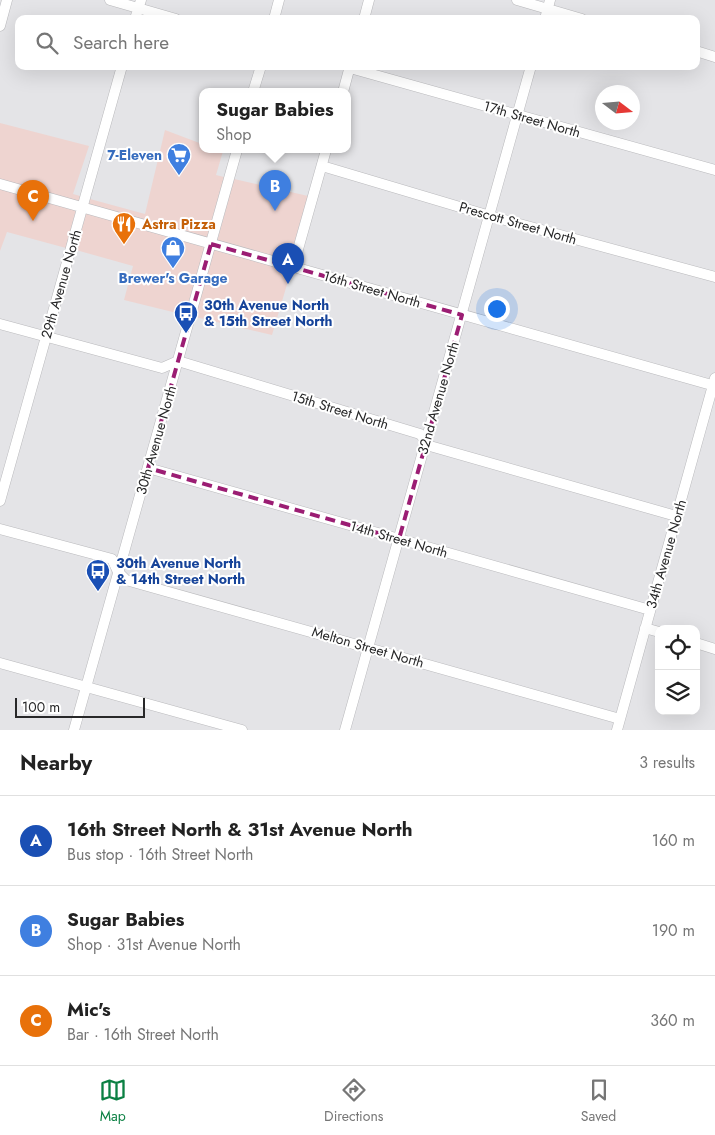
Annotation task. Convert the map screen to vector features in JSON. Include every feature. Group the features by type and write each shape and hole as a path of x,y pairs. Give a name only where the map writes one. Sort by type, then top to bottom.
{"street":[{"path":"0,26 7,0"},
{"path":"110,0 140,4 166,15"},
{"path":"275,15 279,0"},
{"path":"365,15 369,0"},
{"path":"517,0 568,15"},
{"path":"700,52 715,57"},
{"name":"29th Avenue North","path":"0,501 121,70"},
{"path":"254,88 259,70"},
{"path":"344,88 349,70"},
{"name":"17th Street North","path":"360,70 517,116 715,170"},
{"name":"32nd Avenue North","path":"345,730 530,70"},
{"name":"30th Avenue North","path":"74,730 236,153"},
{"path":"293,267 325,153"},
{"name":"Prescott Street North","path":"322,166 490,216 715,277"},
{"name":"16th Street North","path":"0,184 462,315 714,384"},
{"name":"15th Street North","path":"0,324 162,368 178,361 420,434 427,440 430,446 676,516"},
{"name":"34th Avenue North","path":"617,730 714,384"},
{"name":"14th Street North","path":"148,468 650,610"},
{"path":"0,530 112,559 118,572"},
{"name":"Melton Street North","path":"118,572 126,580 620,719"},
{"path":"645,628 655,631"},
{"path":"700,644 715,649"},
{"path":"0,663 242,730"}],"highlighted area":[{"path":"211,244 462,315 399,539 148,468"}],"shaded area":[{"path":"0,123 89,146 73,194 80,196 79,202 0,179"},
{"path":"165,130 199,143 199,153 222,153 216,175 224,177 207,238 89,204 90,199 145,214"},
{"path":"234,179 308,196 289,261 217,241"},
{"path":"0,189 76,210 66,248 7,232 0,251"},
{"path":"86,213 205,246 185,315 124,300 133,266 76,250"},
{"path":"214,249 291,271 272,335 195,317"}],"place":[{"name":"7-Eleven","path":"179,176"},
{"name":"Sugar Babies","path":"275,211"},
{"name":"Mic's","path":"33,221"},
{"name":"Astra Pizza","path":"124,245"},
{"name":"Brewer's Garage","path":"173,269"},
{"name":"16th Street North & 31st Avenue North","path":"288,284"},
{"name":"30th Avenue North & 15th Street North","path":"186,334"},
{"name":"30th Avenue North & 14th Street North","path":"98,592"}]}
